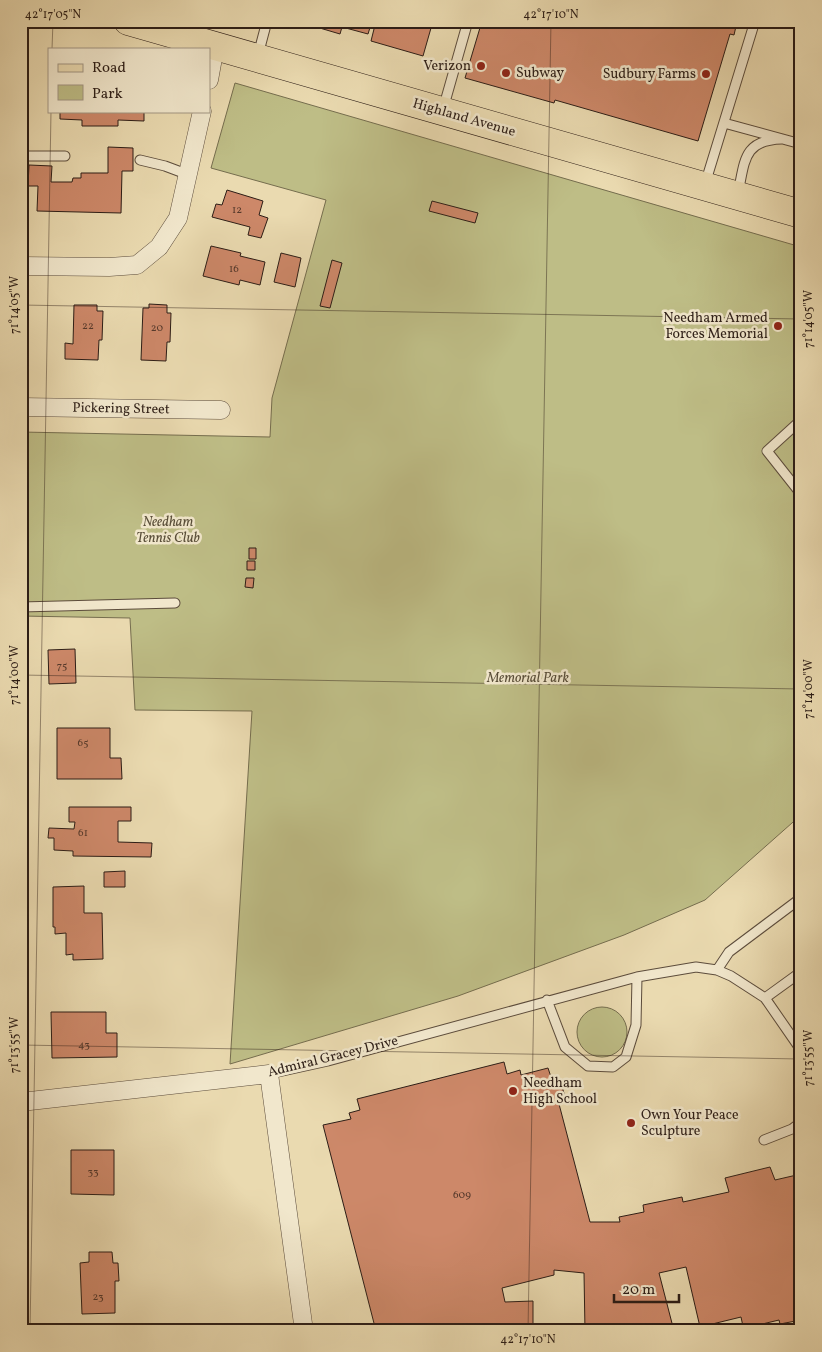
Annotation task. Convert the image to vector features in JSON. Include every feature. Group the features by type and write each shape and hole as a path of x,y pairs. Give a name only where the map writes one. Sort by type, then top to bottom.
{"main road":[{"name":"Highland Avenue","path":"128,21 801,214"}],"street":[{"path":"210,74 215,47"},
{"path":"21,266 109,267 137,265 159,247 178,218 202,112"},
{"name":"Pickering Street","path":"21,407 221,410"},
{"path":"269,1074 304,1331"},
{"name":"Admiral Gracey Drive","path":"21,1102 269,1074"}],"lane":[{"path":"257,58 267,21"},
{"path":"442,111 468,21"},
{"path":"705,186 755,21"},
{"path":"724,123 801,144"},
{"path":"738,196 747,155 753,146 766,140 782,139"},
{"path":"21,156 65,156"},
{"path":"140,160 165,166 189,175"},
{"path":"801,420 767,451 801,494"},
{"path":"21,607 175,603"},
{"path":"801,898 730,952 717,970 731,976 764,998 801,1050"},
{"name":"Admiral Gracey Drive","path":"269,1074 328,1061 637,977 696,967 717,970"},
{"path":"764,998 801,972"},
{"path":"547,1000 565,1047 588,1066 613,1067 626,1057 636,1026 637,977"},
{"path":"764,1140 792,1129 801,1122"}],"green space":[{"name":"Memorial Park","path":"235,83 801,247 801,815 705,900 624,935 458,996 230,1064 252,711 135,710 130,618 21,616 21,432 270,437 272,398 326,200 211,168"},
{"path":"597,1007 607,1007 620,1014 627,1027 627,1037 620,1050 607,1057 597,1057 588,1053 581,1046 577,1037 577,1027 581,1018 588,1011"}],"building":[{"path":"315,21 372,21 368,34 342,27 340,34 313,26"},
{"path":"376,21 433,21 423,56 371,41"},
{"path":"482,21 737,22 734,35 730,34 698,141 555,100 554,103 465,78"},
{"path":"60,112 144,112 144,121 118,120 118,126 82,126 82,120 60,119"},
{"path":"108,147 133,148 133,171 122,171 121,213 37,211 38,186 28,186 29,165 52,166 51,182 72,182 73,178 81,178 81,173 108,173"},
{"path":"227,190 263,201 259,215 268,218 261,238 248,235 250,227 212,217 216,204 222,205"},
{"path":"432,201 478,213 475,223 429,211"},
{"path":"211,246 241,253 240,256 265,262 260,285 240,280 239,285 203,276"},
{"path":"281,253 301,258 295,287 274,282"},
{"path":"332,260 342,263 330,308 320,306"},
{"path":"149,304 167,305 167,313 171,313 170,342 167,342 166,361 141,360 143,308 149,308"},
{"path":"74,305 97,305 97,311 103,311 102,340 99,340 98,360 65,359 65,343 73,344"},
{"path":"249,548 256,548 256,559 249,559"},
{"path":"247,561 255,561 255,570 247,570"},
{"path":"246,578 254,578 253,588 245,587"},
{"path":"75,649 76,683 49,684 48,650"},
{"path":"57,728 110,728 110,758 121,758 122,779 57,779"},
{"path":"69,807 131,807 131,821 118,821 118,842 152,843 151,857 73,856 73,851 54,850 54,838 48,838 49,828 74,829 75,822 69,822"},
{"path":"125,871 125,887 104,887 104,872"},
{"path":"84,886 84,913 102,913 103,959 73,960 73,954 66,955 66,933 55,934 55,927 53,927 53,887"},
{"path":"51,1012 106,1012 106,1033 117,1033 117,1057 52,1058"},
{"path":"504,1062 507,1074 520,1070 521,1075 548,1068 554,1086 561,1084 567,1102 559,1104 590,1222 620,1222 619,1217 644,1212 643,1205 682,1197 683,1202 729,1192 725,1178 770,1167 775,1180 801,1174 801,1320 780,1324 779,1320 754,1326 754,1331 744,1331 741,1317 700,1327 686,1267 659,1273 674,1331 585,1331 584,1273 554,1270 554,1275 502,1288 505,1302 533,1301 533,1331 376,1331 323,1125 351,1119 349,1113 360,1110 357,1099"},
{"path":"71,1150 114,1150 114,1195 71,1194"},
{"path":"89,1252 112,1252 113,1263 118,1263 119,1281 115,1281 115,1313 82,1314 80,1263 89,1262"}],"place":[{"name":"Verizon","path":"481,66"},
{"name":"Subway","path":"506,73"},
{"name":"Sudbury Farms","path":"706,74"},
{"name":"Needham Armed Forces Memorial","path":"778,326"},
{"name":"Needham High School","path":"513,1091"},
{"name":"Own Your Peace Sculpture","path":"631,1123"}],"park label":[{"name":"Needham Tennis Club","path":"168,530"}]}
